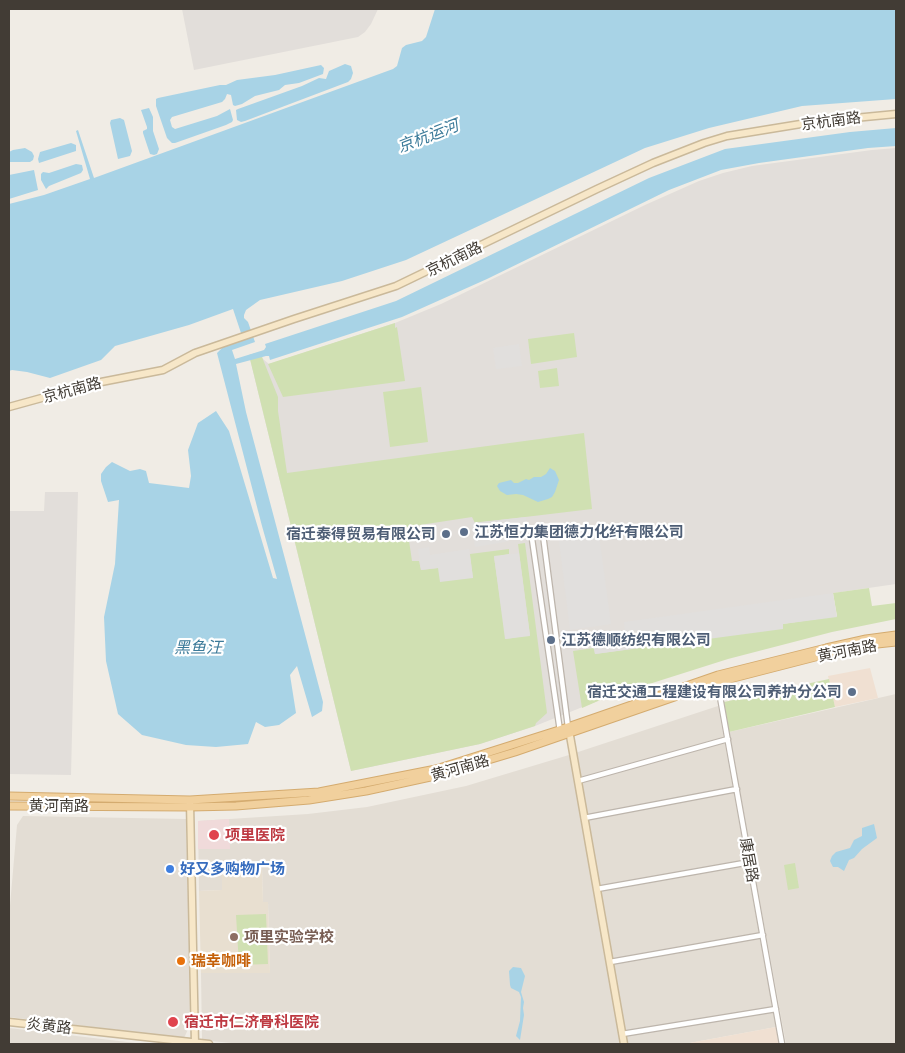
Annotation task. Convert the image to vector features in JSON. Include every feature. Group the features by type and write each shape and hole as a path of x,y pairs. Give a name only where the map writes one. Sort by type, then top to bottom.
{"main road":[{"name":"黄河南路","path":"9,806 190,804 312,793 384,780 454,764 560,734 717,679 834,646 866,639 896,636"},
{"name":"黄河南路","path":"717,679 868,645 896,642"},
{"name":"黄河南路","path":"9,796 190,804"}],"street":[{"name":"京杭南路","path":"9,408 96,383 163,370 195,353 396,286 653,163 727,136 813,122 896,114"},
{"path":"542,527 569,731 624,1044"},
{"path":"531,532 560,734"},
{"name":"康居路","path":"717,679 782,1044"},
{"path":"578,781 728,739"},
{"path":"584,818 737,790"},
{"path":"190,804 195,1043"},
{"path":"597,889 750,862"},
{"path":"610,962 763,935"},
{"path":"622,1034 776,1009"},
{"name":"炎黄路","path":"9,1022 209,1044"}],"shaded area":[{"path":"182,9 378,9 371,24 358,37 194,70"},
{"path":"896,148 896,584 834,593 605,698 535,726 480,744 351,771 249,355 260,352 263,359 269,364 395,323 441,304 645,205 699,181 723,173 752,166"},
{"path":"519,344 522,366 496,369 493,348"},
{"path":"45,492 78,492 71,775 9,774 9,511 44,511"},
{"path":"526,517 527,530 505,542 475,547 471,523"},
{"path":"599,535 611,624 570,630 559,541"},
{"path":"429,547 430,555 469,549 473,578 440,582 438,568 421,570 418,549"},
{"path":"519,553 530,636 505,639 494,556"},
{"path":"833,593 837,617 783,624 783,629 595,654 592,639 625,634 624,622"},
{"path":"870,668 878,698 835,707 828,676"},
{"path":"896,694 896,1044 786,1044 729,732"},
{"path":"718,706 776,1027 684,1044 241,1044 202,1040 201,973 270,973 268,903 263,902 262,868 233,873 222,890 199,891 198,821 308,814 367,807 466,786 569,755"},
{"path":"23,816 186,819 191,1023 184,1038 9,1017 9,917 17,825"},
{"name":"项里医院","path":"229,819 230,849 198,849 198,821"},
{"name":"项里实验学校","path":"262,868 263,902 268,902 270,973 201,973 199,891 222,890 222,873 233,873 233,869"},
{"path":"776,1027 779,1044 684,1044"},
{"path":"9,1028 144,1044 9,1044"}],"green space":[{"path":"395,323 405,381 283,397 268,364"},
{"path":"574,333 577,357 531,364 528,339"},
{"path":"260,352 278,397 278,411 287,473 584,433 592,509 475,523 472,517 407,527 412,561 419,561 421,570 438,568 473,578 470,554 509,549 509,554 494,557 506,639 530,635 518,544 525,543 547,713 535,726 480,744 351,771 249,355"},
{"path":"557,368 559,386 540,388 538,371"},
{"path":"421,387 428,442 390,447 383,392"},
{"path":"869,588 872,606 896,603 896,619 832,632 728,659 605,698 582,708 573,651 594,648 595,654 783,628 782,624 837,616 833,593"},
{"path":"829,679 835,707 729,732 724,702"},
{"path":"795,863 799,888 788,890 784,865"},
{"path":"266,914 268,964 239,965 236,915"}],"water":[{"path":"435,9 896,9 896,99 802,106 709,128 645,148 406,260 342,281 260,300 246,310 244,315 255,342 232,350 235,359 264,350 265,344 396,301 649,178 725,149 850,132 896,128 896,146 868,148 721,170 669,190 487,279 402,317 270,360 269,356 266,356 236,364 246,412 323,702 322,711 312,717 297,666 290,675 296,713 279,725 265,727 256,722 248,744 216,747 186,745 142,735 118,714 106,661 104,617 115,564 119,500 108,502 101,481 101,474 112,462 130,471 140,469 146,471 149,483 189,488 191,476 188,450 198,423 216,411 229,431 273,578 277,579 217,353 226,344 243,339 233,309 189,325 115,346 101,360 50,378 27,372 9,371 9,204 44,195 90,179 76,131 78,130 94,178 393,69 397,66 402,48 406,45 422,41 426,37"},
{"path":"345,64 351,66 353,73 348,82 245,121 237,120 236,110 319,78 326,79 329,71"},
{"path":"321,65 324,68 323,74 299,83 285,85 279,90 255,96 242,104 233,105 231,95 227,94 222,102 172,117 170,120 172,127 175,129 217,116 230,109 233,120 226,125 175,143 172,143 167,138 156,106 156,99 158,98 226,85 237,80 275,75"},
{"path":"149,108 153,117 153,131 159,149 157,154 154,155 150,154 143,133 147,127 141,110"},
{"path":"120,118 124,120 132,151 130,156 118,159 110,123 111,120"},
{"path":"71,143 76,145 76,151 39,163 40,152"},
{"path":"25,148 32,152 33,160 30,162 9,162 9,152"},
{"path":"76,164 82,165 83,170 81,173 46,189 41,180 43,172 49,173"},
{"path":"34,170 38,190 9,199 9,175"},
{"path":"550,468 555,471 559,480 555,492 548,499 538,502 523,495 507,495 500,491 497,486 499,483 511,480 514,483 518,483 526,479 541,477"},
{"path":"874,824 877,838 862,849 854,858 849,860 844,871 838,867 833,867 830,861 832,856 836,852 850,848 854,840 862,836 862,828"},
{"path":"513,967 521,968 525,976 521,992 524,1002 524,1015 520,1040 516,1036 520,1021 521,997 519,992 511,988 510,985 509,971"}],"place":[{"name":"江苏恒力集团德力化纤有限公司","path":"464,532"},
{"name":"宿迁泰得贸易有限公司","path":"446,534"},
{"name":"江苏德顺纺织有限公司","path":"551,640"},
{"name":"宿迁交通工程建设有限公司养护分公司","path":"852,692"},
{"name":"项里医院","path":"214,835"},
{"name":"好又多购物广场","path":"170,869"},
{"name":"项里实验学校","path":"234,937"},
{"name":"瑞幸咖啡","path":"181,961"},
{"name":"宿迁市仁济骨科医院","path":"173,1022"}],"water label":[{"name":"京杭运河","path":"428,136"},
{"name":"黑鱼汪","path":"198,648"}]}
